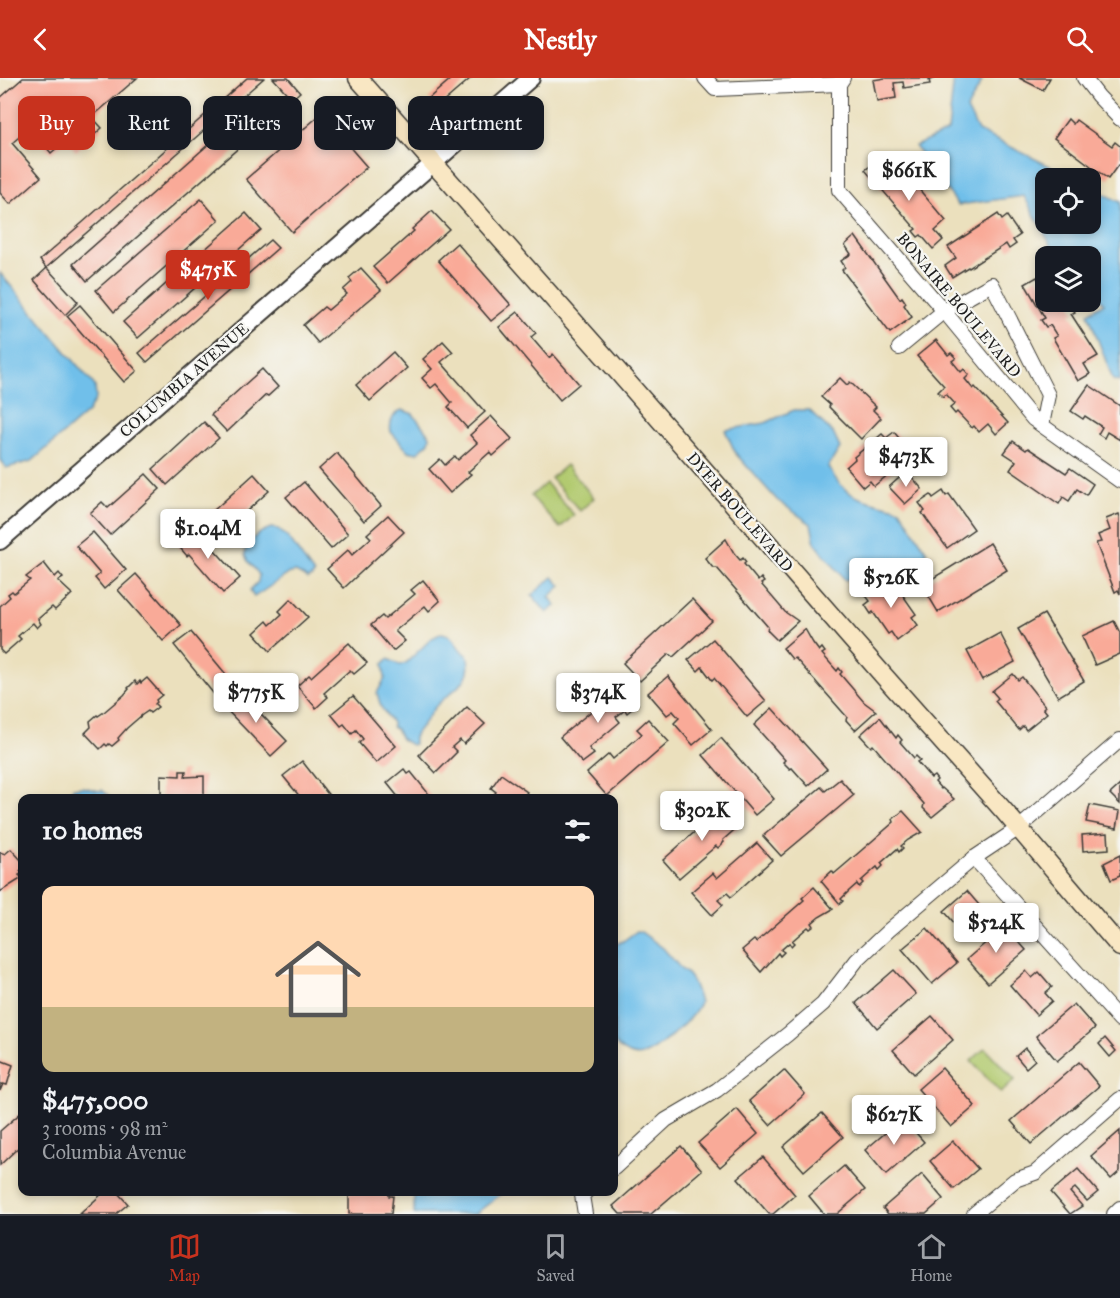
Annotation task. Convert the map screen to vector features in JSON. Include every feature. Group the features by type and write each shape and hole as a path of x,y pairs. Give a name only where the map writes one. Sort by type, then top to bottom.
{"main road":[{"name":"DYER BOULEVARD","path":"358,78 1019,828 1120,947"}],"street":[{"name":"COLUMBIA AVENUE","path":"0,541 531,78"},
{"path":"705,78 715,89 841,81"},
{"path":"1085,78 1120,118"},
{"name":"BONAIRE BOULEVARD","path":"841,81 838,190 944,311 1033,419 1120,482"},
{"path":"899,348 944,311 992,284 1048,395 1042,425"},
{"path":"618,1164 666,1120 717,1090 814,1012 865,952 889,930 974,858 1019,828 1120,740"},
{"path":"974,858 1120,1020"},
{"path":"974,1214 1015,1179 1035,1173 1120,1099"},
{"path":"582,1196 585,1214"},
{"path":"1114,1214 1120,1208"}],"green space":[{"path":"566,465 594,498 580,511 551,478"},
{"path":"546,483 574,515 560,528 531,496"},
{"path":"985,1048 1015,1080 1001,1093 971,1061"}],"water":[{"path":"954,78 982,81 967,109 978,131 1054,168 1035,168 1035,216 1024,196 958,205 915,146 948,131"},
{"path":"1101,192 1120,202 1120,382 1113,380 1088,313 1101,312 1101,305 1104,303 1101,300 1101,246 1052,246 1045,234 1101,234"},
{"path":"0,273 95,386 96,398 88,412 32,461 6,468 0,458"},
{"path":"402,410 413,414 430,436 429,442 417,453 408,451 391,432 392,419"},
{"path":"794,410 809,410 833,433 840,448 828,467 843,487 867,501 900,509 927,552 914,573 895,568 845,580 815,543 811,524 777,500 736,454 725,430 765,423"},
{"path":"271,528 278,529 290,540 314,574 308,579 296,572 290,573 254,597 250,590 258,582 259,575 247,560 245,550 254,538"},
{"path":"553,577 561,586 549,597 556,605 547,613 532,595"},
{"path":"442,633 447,634 467,655 468,671 462,683 435,707 416,733 414,744 411,745 401,739 381,707 377,693 385,678 383,664 388,659 400,665 406,663 432,638"},
{"path":"74,788 102,790 106,794 66,794"},
{"path":"637,931 663,948 689,976 700,1002 675,1033 648,1052 638,1056 626,1053 618,1046 618,943"},
{"path":"414,1196 498,1196 475,1214 414,1214"}],"building":[{"path":"23,78 137,78 116,96 107,96 107,104 95,114 95,96 18,96 18,138 12,143 41,177 10,204 0,193 0,98"},
{"path":"247,78 264,78 243,96 227,96"},
{"path":"273,78 288,78 300,92 295,96 289,96"},
{"path":"452,78 471,78 450,96 431,96"},
{"path":"885,78 934,79 929,80 930,84 904,88 903,82 894,83 896,98 877,101 873,80"},
{"path":"1019,78 1050,78 1043,90"},
{"path":"203,117 203,131 191,142 191,127"},
{"path":"1068,119 1073,124 1076,120 1112,146 1115,142 1120,146 1120,166 1118,165 1108,179 1101,174 1101,168 1094,168 1054,138"},
{"path":"95,120 102,128 95,134"},
{"path":"314,120 314,150 352,150 367,167 292,232 246,179 279,150 302,150 302,130"},
{"path":"203,149 236,150 87,281 73,264"},
{"path":"165,150 181,150 46,268 40,260"},
{"path":"876,162 884,171 893,163 898,169 900,167 946,221 935,231 943,240 933,249 921,235 918,237 913,231 916,229 865,170"},
{"path":"201,199 219,220 114,312 96,290"},
{"path":"432,211 449,229 388,283 373,267 414,231 412,229"},
{"path":"246,213 261,230 138,338 123,322"},
{"path":"998,214 1002,220 1007,216 1020,235 1013,240 1016,244 1009,249 1006,244 952,277 945,266 956,258 948,247"},
{"path":"855,236 900,299 902,297 912,317 890,333 842,270 845,267 841,261 851,254 845,245"},
{"path":"270,240 278,248 147,362 139,353"},
{"path":"457,243 511,305 491,321 438,260"},
{"path":"47,268 78,302 65,315 34,280"},
{"path":"361,268 381,290 318,343 303,325 324,307 328,310 347,294 343,290 352,282 349,278"},
{"path":"1035,278 1035,301 1025,284"},
{"path":"80,305 137,371 124,382 67,316"},
{"path":"518,312 536,333 531,337 549,358 553,354 579,384 560,400 499,327"},
{"path":"1041,312 1075,312 1071,314 1098,356 1084,364 1090,374 1078,381 1053,338 1057,336 1050,325 1046,327 1041,320 1045,318"},
{"path":"936,340 948,355 951,353 956,358 952,361 961,372 964,369 969,375 965,379 973,389 975,387 1008,423 996,434 988,424 979,432 974,426 972,428 950,408 955,404 946,394 943,397 938,392 944,386 917,356"},
{"path":"443,341 453,352 441,362 485,412 467,428 448,407 452,403 436,384 431,388 422,378 432,369 423,359"},
{"path":"393,352 407,368 370,401 356,385"},
{"path":"262,369 278,387 268,396 266,395 227,432 211,415"},
{"path":"840,378 847,385 850,382 876,407 873,410 881,418 861,439 821,397"},
{"path":"1089,385 1120,406 1120,440 1107,432 1104,438 1098,434 1102,427 1085,416 1083,419 1071,411"},
{"path":"491,416 512,439 493,456 490,452 450,493 429,469 440,459 445,465 455,456 458,460 477,443 470,435"},
{"path":"204,422 219,438 167,485 153,469"},
{"path":"894,432 907,448 902,452 908,459 874,486 870,481 863,487 846,467 855,459 854,457 882,434 886,438"},
{"path":"1013,441 1066,473 1070,468 1093,484 1086,495 1077,489 1069,501 1063,497 1059,504 1010,470 1016,461 1004,453"},
{"path":"337,453 381,506 364,521 319,469"},
{"path":"907,471 922,489 905,504 889,487"},
{"path":"146,474 160,489 110,535 90,513 102,502 108,508"},
{"path":"254,474 269,491 218,537 203,520"},
{"path":"304,482 348,534 331,549 286,497"},
{"path":"943,491 946,496 949,494 974,529 947,548 922,513 925,511 919,503"},
{"path":"1119,514 1120,594 1118,590 1115,592 1096,543 1101,542 1098,535 1110,530 1106,519"},
{"path":"388,515 404,532 344,588 327,569 348,550 352,555 371,538 367,534"},
{"path":"194,527 240,578 223,593 189,554 187,556 176,543"},
{"path":"93,532 126,570 104,589 95,578 100,574 76,546"},
{"path":"726,539 734,553 740,560 743,558 746,562 744,564 758,581 761,578 764,582 761,584 785,612 798,621 777,640 717,568 713,568 705,558"},
{"path":"990,543 1007,570 938,612 922,585"},
{"path":"44,563 55,577 59,573 63,578 58,581 72,594 55,610 52,607 38,619 41,624 37,628 33,623 18,636 21,639 4,654 0,650 0,606 10,597 8,594 12,591 14,593 30,580 26,577"},
{"path":"136,574 181,625 163,641 118,590"},
{"path":"886,578 892,586 895,584 916,614 912,617 918,625 897,641 891,632 888,634 873,612 871,614 865,605 870,601 864,593"},
{"path":"423,580 440,601 429,611 425,606 395,631 405,641 393,651 371,625 382,616 385,619 415,594 411,590"},
{"path":"291,599 308,617 270,651 254,633 267,621 270,625 282,614 279,611"},
{"path":"692,599 712,621 673,657 669,654 640,681 623,663"},
{"path":"1044,614 1084,681 1058,697 1018,629"},
{"path":"1114,621 1120,633 1120,654 1095,665 1082,636"},
{"path":"805,629 819,651 822,648 825,652 822,654 837,671 839,668 842,672 840,674 864,702 876,711 855,730 846,720 847,717 795,658 792,659 783,648"},
{"path":"191,632 234,684 217,698 174,645"},
{"path":"1000,633 1015,662 982,680 967,651"},
{"path":"713,639 766,701 747,717 714,678 712,680 702,667 698,671 688,660"},
{"path":"349,643 367,663 354,674 350,670 324,693 328,697 316,708 297,686 309,675 311,677"},
{"path":"1013,674 1018,680 1022,677 1045,706 1043,708 1047,713 1026,730 1023,726 1019,730 995,701 998,698 992,691"},
{"path":"668,676 712,729 693,745 674,723 679,718 673,711 667,715 648,693"},
{"path":"147,678 162,695 156,700 155,704 158,707 142,715 112,746 105,744 100,749 85,733 91,727 90,721 124,695 135,681 137,684 140,681 141,683"},
{"path":"623,685 638,704 627,713 625,710 616,717 620,722 589,748 594,754 582,763 560,737"},
{"path":"240,692 287,741 271,756 224,707"},
{"path":"353,696 396,746 376,763 359,743 363,739 356,730 352,734 331,714"},
{"path":"467,707 485,724 464,744 460,740 452,747 457,752 436,773 419,755"},
{"path":"772,708 827,769 808,786 792,768 790,769 783,762 785,760 754,725"},
{"path":"880,717 896,738 898,735 902,740 900,742 914,758 916,756 920,760 917,762 931,778 934,776 937,780 935,782 941,789 954,799 932,817 923,808 924,804 873,745 871,747 860,735"},
{"path":"648,719 669,742 609,794 605,794 587,773 609,754 613,759 642,734 637,729"},
{"path":"721,738 774,799 755,815 703,755"},
{"path":"302,761 328,794 298,794 283,776"},
{"path":"404,769 408,774 411,772 429,794 396,794 387,783"},
{"path":"180,771 186,771 185,777 204,776 204,794 161,794 161,775 180,776"},
{"path":"501,774 527,792 526,794 495,794 496,792 491,788"},
{"path":"840,779 854,795 781,856 763,836 821,787 825,791"},
{"path":"1120,785 1120,804 1110,794"},
{"path":"1090,805 1120,811 1117,828 1086,822"},
{"path":"724,806 741,824 723,840 724,842 718,848 716,846 679,878 663,860"},
{"path":"903,811 922,832 901,846 903,848 899,852 897,849 881,863 883,866 879,870 877,867 861,881 863,883 859,887 857,884 849,891 841,899 843,901 840,904 821,881 832,871 834,874 894,822 893,819"},
{"path":"1108,833 1109,849 1083,851 1082,835"},
{"path":"757,843 772,860 731,897 727,893 718,900 723,905 712,915 691,892 713,873 717,878"},
{"path":"11,849 18,857 18,881 0,892 0,852 5,854"},
{"path":"1120,855 1120,876 1111,880 1104,863"},
{"path":"814,887 833,909 812,923 814,926 810,929 808,927 792,941 794,943 791,946 789,943 781,950 784,952 780,956 778,953 761,972 742,950 754,940 756,942 804,900 802,898"},
{"path":"967,891 991,919 968,939 944,911"},
{"path":"1005,926 1026,950 988,983 967,959"},
{"path":"927,928 957,963 932,984 902,949"},
{"path":"894,970 916,994 877,1028 856,1003"},
{"path":"1026,971 1032,978 1039,972 1052,987 1045,993 1052,1001 1036,1015 1010,985"},
{"path":"1074,1004 1095,1028 1057,1061 1036,1036"},
{"path":"932,1016 953,1040 914,1074 893,1050"},
{"path":"1105,1038 1116,1051 1110,1057 1099,1044"},
{"path":"1025,1048 1035,1060 1026,1068 1016,1056"},
{"path":"0,1060 13,1065 7,1085 3,1084 0,1091"},
{"path":"1079,1062 1099,1086 1031,1144 1011,1121"},
{"path":"942,1068 975,1106 951,1127 918,1089"},
{"path":"784,1070 805,1094 770,1125 749,1101"},
{"path":"737,1109 758,1134 720,1167 698,1143"},
{"path":"822,1113 843,1137 804,1171 783,1147"},
{"path":"18,1115 18,1148 0,1165 0,1131"},
{"path":"903,1118 924,1142 886,1175 865,1150"},
{"path":"1120,1131 1120,1171 1111,1179 1091,1156"},
{"path":"953,1141 978,1169 954,1189 930,1161"},
{"path":"681,1146 702,1170 651,1214 620,1214 613,1206"},
{"path":"763,1157 795,1195 773,1214 769,1214 738,1178"},
{"path":"844,1166 865,1190 837,1214 824,1214 809,1196"},
{"path":"1078,1169 1098,1192 1087,1201 1075,1188 1070,1192 1082,1206 1070,1214 1051,1192"},
{"path":"922,1174 943,1199 926,1214 888,1214 883,1208"},
{"path":"100,1196 121,1196 128,1204 116,1214 80,1214"},
{"path":"349,1196 393,1196 391,1214 349,1214"}]}
